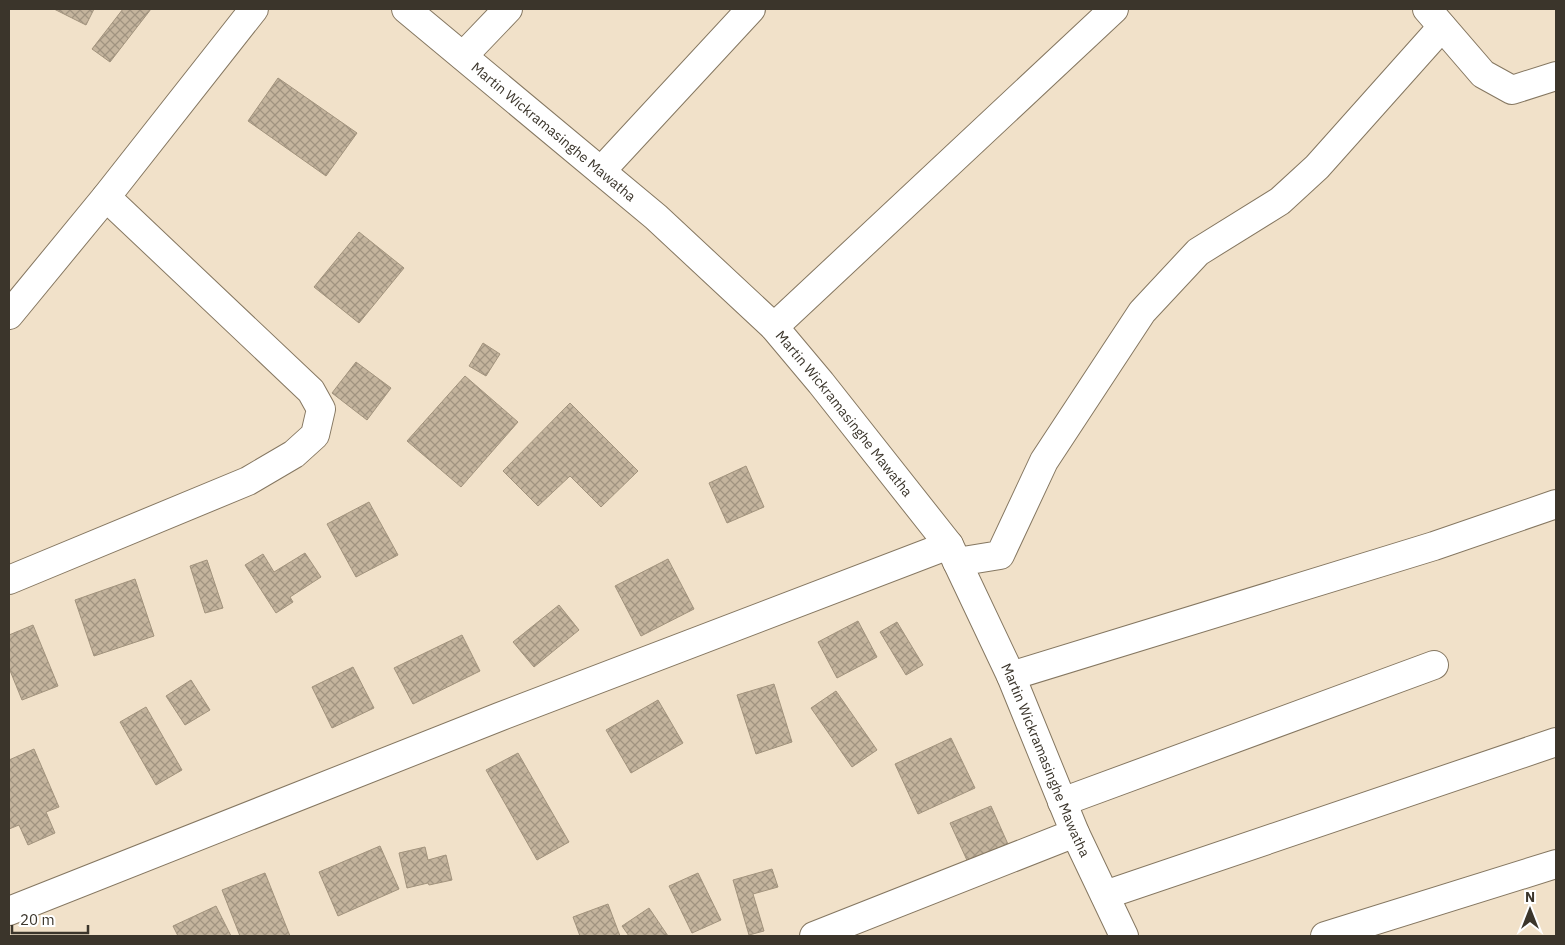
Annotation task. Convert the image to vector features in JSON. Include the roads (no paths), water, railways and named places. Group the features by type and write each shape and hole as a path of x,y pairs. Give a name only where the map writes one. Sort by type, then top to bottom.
{"street":[{"path":"9,315 106,197 254,9"},
{"path":"463,56 508,9"},
{"path":"601,171 751,9"},
{"name":"Martin Wickramasinghe Mawatha","path":"419,13 463,56 656,217 774,327 953,554 1011,676 1075,834 1124,936"},
{"path":"774,327 1101,13"},
{"path":"9,910 500,717 953,554 1000,555 1044,461 1142,312 1198,252 1280,201 1317,167 1434,18 1482,74 1512,90 1556,76"},
{"path":"9,580 248,481 294,454 315,435 321,409 311,391 106,197"},
{"path":"1011,676 1434,546 1556,504"},
{"path":"1062,802 1434,665"},
{"path":"1104,895 1556,742"},
{"path":"814,936 1075,834"},
{"path":"1325,936 1556,864"}]}
